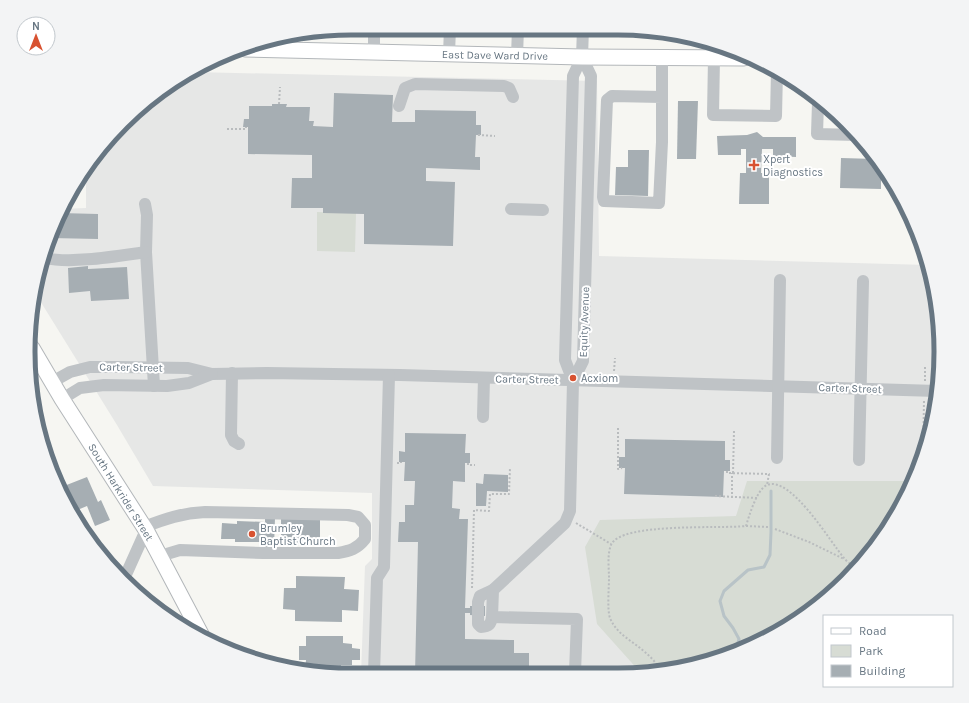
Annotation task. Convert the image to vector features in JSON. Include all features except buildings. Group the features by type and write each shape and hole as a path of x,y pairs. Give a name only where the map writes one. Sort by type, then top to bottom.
{"main road":[{"name":"East Dave Ward Drive","path":"272,45 283,44 374,52 517,56 736,58"},
{"name":"South Harkrider Street","path":"35,353 62,399 145,528 198,628"}],"street":[{"path":"374,35 374,52"},
{"path":"449,54 450,35"},
{"path":"517,56 518,35"},
{"name":"Equity Avenue","path":"573,380 565,360 569,201 573,76 582,57 583,35"},
{"name":"Equity Avenue","path":"573,380 583,361 588,201 591,76 582,57"},
{"path":"662,58 662,97 659,203 604,201 607,100 612,96 662,97"},
{"path":"714,58 713,115 776,116 777,78"},
{"path":"399,106 405,88 415,84 504,86 509,88 513,96"},
{"path":"818,107 818,134 847,135"},
{"path":"569,201 588,201"},
{"path":"145,204 147,215 146,252 154,386"},
{"path":"511,209 543,210"},
{"path":"49,259 64,260 93,258 146,252"},
{"path":"777,458 780,280"},
{"path":"859,460 863,281"},
{"path":"566,334 584,334"},
{"name":"Carter Street","path":"52,382 70,372 90,367 188,368 212,374 389,375 931,390"},
{"path":"232,373 231,435 234,441 239,444"},
{"name":"Carter Street","path":"62,399 80,388 104,385 167,386 189,383 212,374"},
{"path":"374,668 377,578 384,567 389,375"},
{"path":"483,417 484,378"},
{"path":"573,380 570,511 565,523 493,590 492,617 577,619 575,668"},
{"path":"126,573 145,528 168,518 187,513 205,512 348,515 358,518 365,525 365,539 358,547 349,552 263,554 180,550 160,556"}],"path":[{"path":"279,104 280,87"},
{"path":"227,129 246,129 246,127"},
{"path":"478,135 494,136"},
{"path":"618,428 618,469 622,468"},
{"path":"732,498 734,431"},
{"path":"468,463 468,465 475,465"},
{"path":"472,588 474,510 490,511 490,494 509,494 510,468"},
{"path":"727,471 727,473 768,474 767,485"},
{"path":"746,526 761,491 767,485 777,484 803,503 845,559 851,564"},
{"path":"715,496 757,498"},
{"path":"573,521 611,544"},
{"path":"658,665 646,653 616,629 609,616 608,563 611,544 619,536 656,529 746,526 768,527"},
{"path":"775,529 809,542 845,559"}],"shaded area":[{"path":"203,72 597,81 599,256 921,265 928,290 931,310 934,352 931,393 923,433 910,473 892,510 869,544 841,575 810,603 776,626 739,644 679,662 638,667 361,668 365,566 372,559 372,493 153,486 40,300 52,250 59,230 70,209 86,208 86,179 100,159 128,128 159,100 193,77"}],"green space":[{"path":"317,212 356,213 355,252 317,251"},
{"path":"747,481 906,481 892,510 869,544 841,575 810,603 793,615 776,626 739,644 719,651 679,662 636,667 597,624 585,547 600,520 736,516"}],"waterway":[{"path":"737,645 739,639 724,616 720,601 724,591 748,570 764,567 770,555 771,491"}],"place":[{"name":"Xpert Diagnostics","path":"754,165"},
{"name":"Acxiom","path":"573,378"},
{"name":"Brumley Baptist Church","path":"252,534"}]}
